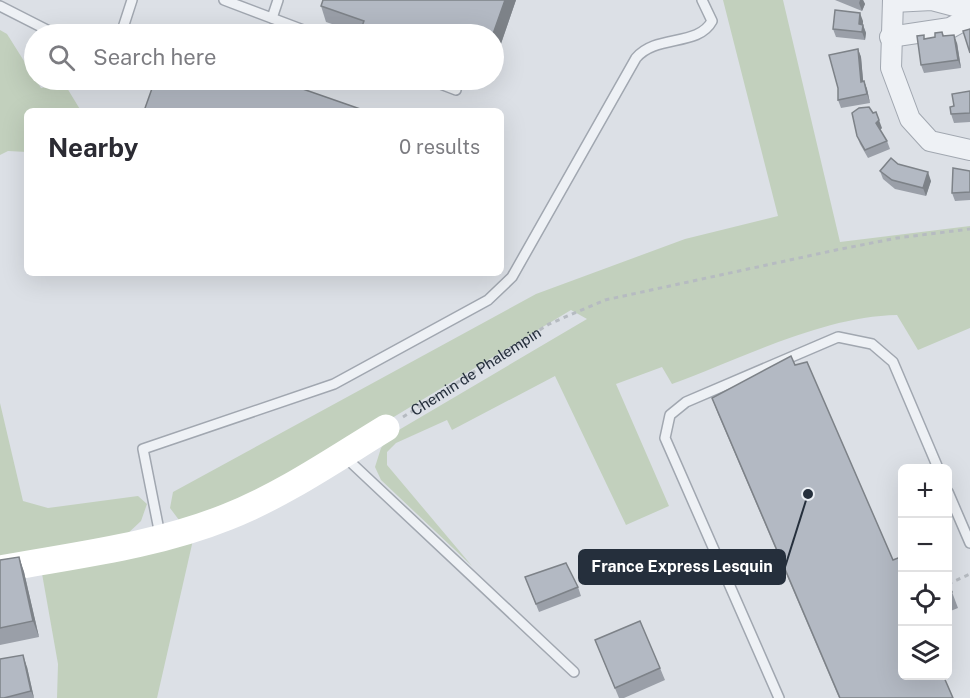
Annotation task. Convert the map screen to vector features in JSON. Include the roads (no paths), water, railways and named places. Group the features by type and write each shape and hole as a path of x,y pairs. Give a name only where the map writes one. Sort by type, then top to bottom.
{"street":[{"path":"970,10 932,0 893,1 890,37 893,78 915,128 930,141 970,150"},
{"path":"890,37 950,28 970,17"},
{"path":"0,569 161,538 240,512 343,455 386,428"}],"lane":[{"path":"124,24 132,0"},
{"path":"224,0 288,24"},
{"path":"272,18 278,0"},
{"path":"161,538 143,449 334,384 488,300 512,277 636,58 654,44 696,35 709,27 712,21 702,0"},
{"path":"0,6 35,24"},
{"path":"779,698 665,438 670,415 686,402 838,337 872,344 893,362 936,464"},
{"path":"343,455 574,672"},
{"path":"952,501 970,543"}],"place":[{"name":"France Express Lesquin","path":"808,494"}]}
